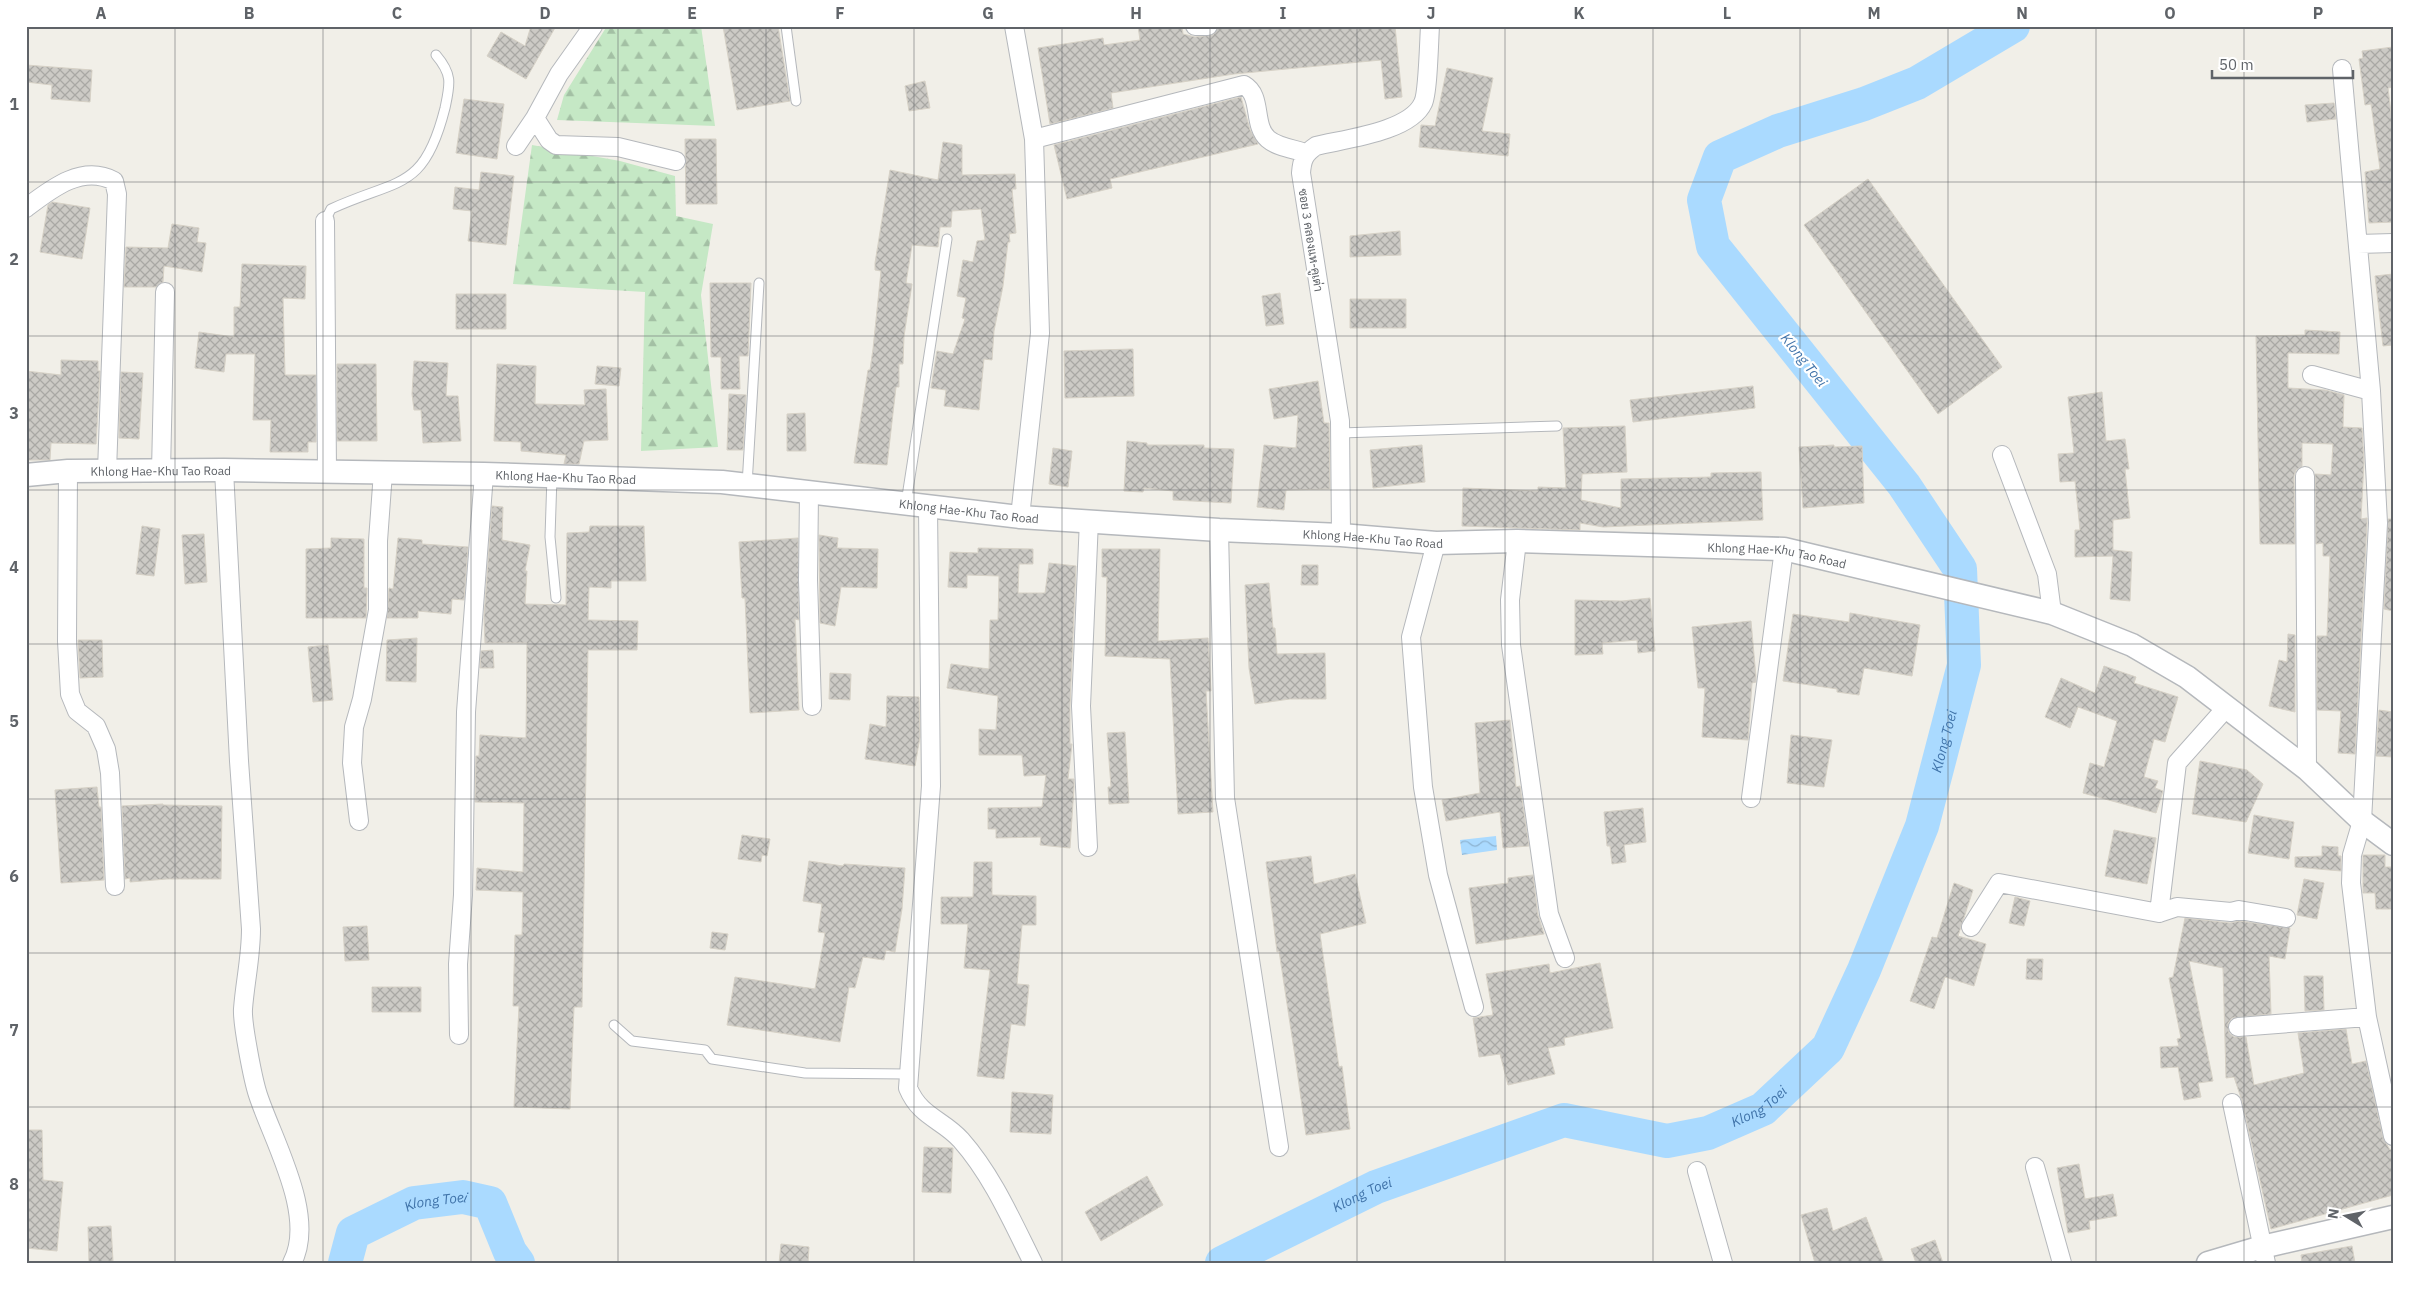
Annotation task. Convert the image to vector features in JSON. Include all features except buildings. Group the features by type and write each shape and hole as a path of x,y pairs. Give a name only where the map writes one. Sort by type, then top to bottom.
{"street":[{"path":"516,146 535,118 559,74 593,26"},
{"path":"1014,26 1034,139 1040,333 1020,517"},
{"path":"1195,26 1208,26"},
{"path":"1034,139 1244,85 1253,92 1261,129 1267,138 1274,143 1306,153 1316,146 1391,129 1409,119 1423,103 1430,26"},
{"path":"2342,69 2372,391 2378,523 2362,821 2352,855 2351,883 2366,1016 2393,1136"},
{"path":"535,118 550,140 556,145 618,147 676,161"},
{"name":"ซอย 3 คลองแห-คูเต่า","path":"1306,153 1300,173 1340,421 1341,535"},
{"path":"26,208 54,187 84,175 103,176 114,181 117,194 107,471"},
{"path":"325,221 327,472"},
{"path":"2358,244 2393,243"},
{"path":"161,471 165,292"},
{"path":"2312,375 2372,391"},
{"path":"2002,455 2046,574 2052,614"},
{"path":"224,470 231,572 239,761 251,929 251,953 242,1011 258,1094 292,1186 298,1218 298,1249 292,1263"},
{"name":"Khlong Hae-Khu Tao Road","path":"26,475 68,471 224,470 552,476 747,485 1020,517 1089,520 1219,530 1341,535 1436,543 1517,541 1784,549 2052,614 2132,645 2187,677 2307,769 2362,821 2393,844"},
{"path":"68,471 67,641 70,694 77,711 96,726 106,750 110,773 115,886"},
{"path":"358,821 352,763 354,727 362,698 378,610 378,541 383,472"},
{"path":"459,1035 458,964 464,895 466,712 484,474"},
{"path":"2305,476 2307,769"},
{"path":"808,493 808,580 812,706"},
{"path":"928,506 931,786 907,1074 908,1088 919,1108 960,1139 981,1166 1033,1263"},
{"path":"1088,847 1080,706 1089,520"},
{"path":"1219,530 1225,798 1279,1147"},
{"path":"1517,541 1510,600 1511,645 1549,914 1565,958"},
{"path":"1436,543 1411,637 1423,787 1438,875 1474,1008"},
{"path":"1751,798 1784,549"},
{"path":"2159,913 2177,763 2226,708"},
{"path":"1971,926 1999,883 2159,913 2177,907 2231,912 2239,910 2286,918"},
{"path":"2238,1027 2366,1016"},
{"path":"2232,1104 2264,1255"},
{"path":"2034,1167 2062,1263"},
{"path":"1697,1171 1723,1263"},
{"path":"2208,1263 2264,1255 2393,1217"}],"lane":[{"path":"786,26 796,101"},
{"path":"325,221 331,209 391,187 408,178 422,166 430,153 441,124 449,89 449,76 446,67 436,55"},
{"path":"906,503 947,239"},
{"path":"747,485 759,283"},
{"path":"1340,433 1557,426"},
{"path":"552,476 550,537 556,598"},
{"path":"614,1026 632,1040 705,1050 712,1059 805,1073 907,1074"}],"green space":[{"path":"607,26 701,26 715,126 557,120 564,95"},
{"path":"532,145 620,161 675,176 676,216 713,224 701,295 718,447 641,451 645,292 513,284"}],"water":[{"path":"1496,836 1497,850 1462,855 1460,840"}],"waterway":[{"name":"Klong Toei","path":"1222,1263 1376,1187 1564,1120 1667,1141 1708,1133 1763,1109 1828,1048 1864,970 1922,826 1964,665 1960,569 1904,485 1713,246 1704,200 1720,157 1778,131 1864,104 1917,83 2013,26"},
{"name":"Klong Toei","path":"345,1263 353,1233 414,1203 463,1197 490,1203 510,1252 518,1263"}]}
